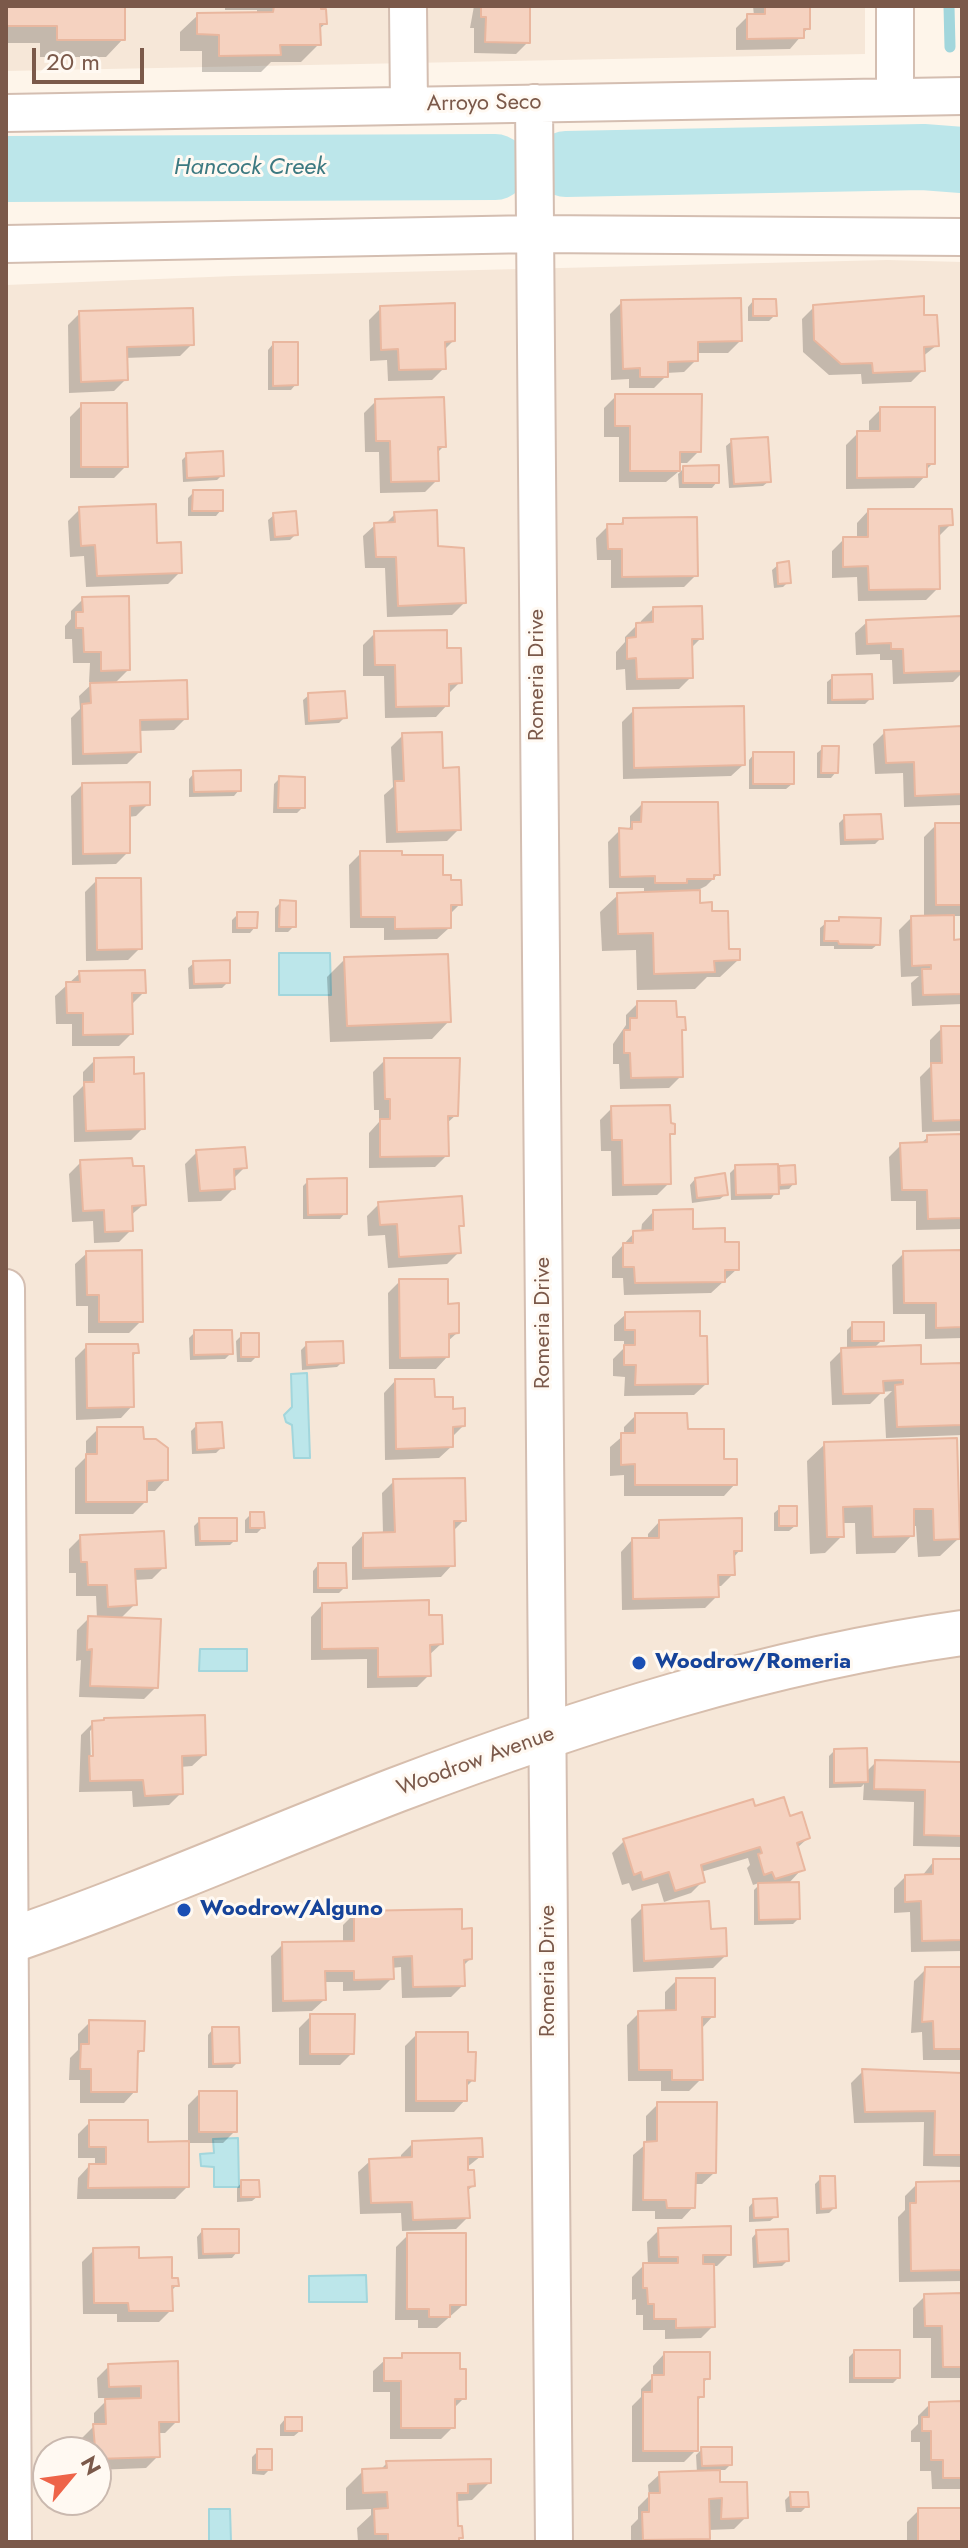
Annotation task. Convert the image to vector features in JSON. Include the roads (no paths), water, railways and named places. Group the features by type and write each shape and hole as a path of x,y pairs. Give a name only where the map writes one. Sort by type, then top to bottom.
{"street":[{"path":"408,6 409,106"},
{"path":"895,6 895,96"},
{"name":"Arroyo Seco","path":"6,113 962,96"},
{"name":"Romeria Drive","path":"534,103 554,2542"},
{"path":"6,244 535,234 962,237"},
{"path":"6,1288 13,2542"},
{"name":"Woodrow Avenue","path":"8,1941 547,1735 672,1697 812,1662 962,1633"}],"water":[{"path":"279,953 330,953 331,995 279,995"},
{"path":"307,1373 310,1458 294,1458 292,1425 286,1422 284,1415 292,1407 291,1374"},
{"path":"200,1649 247,1649 247,1671 199,1671"},
{"path":"238,2138 239,2187 214,2187 214,2167 201,2166 200,2154 214,2153 213,2139"},
{"path":"366,2275 367,2302 309,2302 309,2276"},
{"path":"209,2509 230,2509 231,2542 209,2542"}],"waterway":[{"path":"949,6 950,47"},
{"path":"923,157 931,137"},
{"name":"Hancock Creek","path":"566,164 923,157 962,160"},
{"name":"Hancock Creek","path":"6,169 495,167"}],"place":[{"name":"Woodrow/Romeria","path":"639,1663"},
{"name":"Woodrow/Alguno","path":"184,1910"}]}
